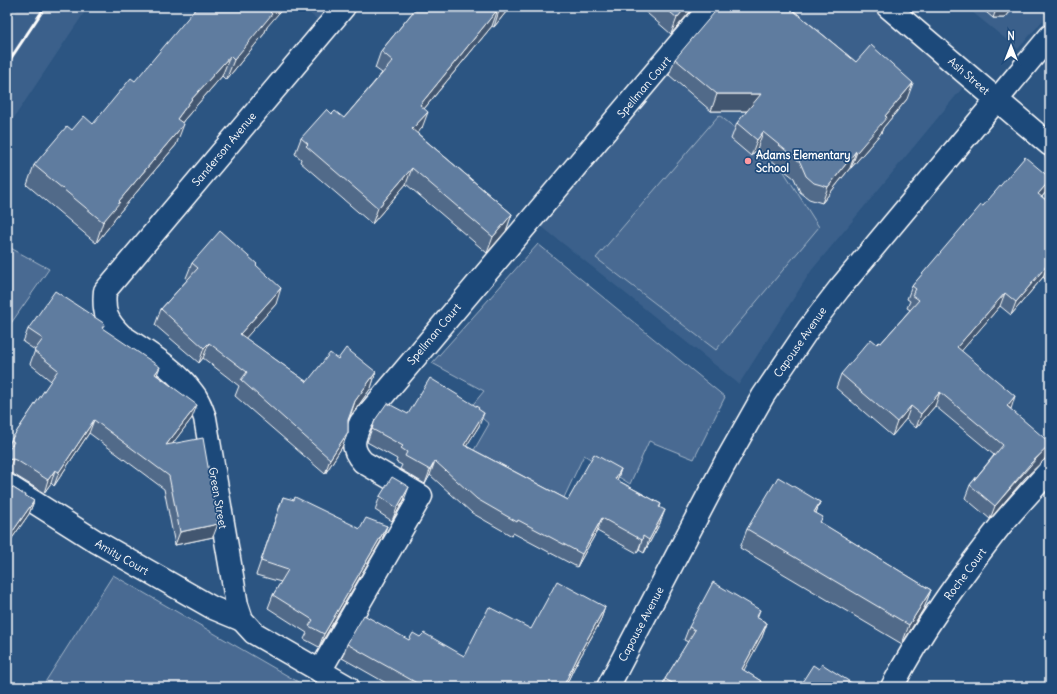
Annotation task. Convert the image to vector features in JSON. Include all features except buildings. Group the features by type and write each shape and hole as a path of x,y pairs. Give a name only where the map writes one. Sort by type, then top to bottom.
{"street":[{"name":"Sanderson Avenue","path":"105,291 344,7"},
{"name":"Spellman Court","path":"320,671 421,496 363,462 356,454 354,440 361,422 710,7"},
{"name":"Ash Street","path":"888,7 1050,145"},
{"name":"Capouse Avenue","path":"608,687 724,465 762,396 808,328 1050,36"},
{"name":"Green Street","path":"105,291 104,310 108,321 113,327 121,335 182,379 194,393 200,404 205,418 236,597 242,620"},
{"name":"Roche Court","path":"892,687 948,594 1002,524 1050,470"},
{"name":"Amity Court","path":"7,485 97,542 213,608 242,620"},
{"path":"242,620 254,633 348,687"}],"shaded area":[{"path":"19,7 88,7 7,128 7,26"},
{"path":"301,7 327,7 317,19"},
{"name":"Adams Elementary School","path":"722,7 869,7 964,86 811,271 739,384 541,226"},
{"path":"966,7 1050,7 1050,12 1018,49"},
{"path":"719,115 779,164 819,227 716,350 596,258"},
{"path":"538,244 725,397 694,459 649,441 630,484 584,455 561,504 470,457 489,424 470,408 484,391 432,363"},
{"path":"7,246 49,269 7,329"},
{"path":"113,575 307,687 42,687"}],"railway":[{"path":"7,64 45,7"}],"place":[{"name":"Adams Elementary School","path":"748,161"}]}
